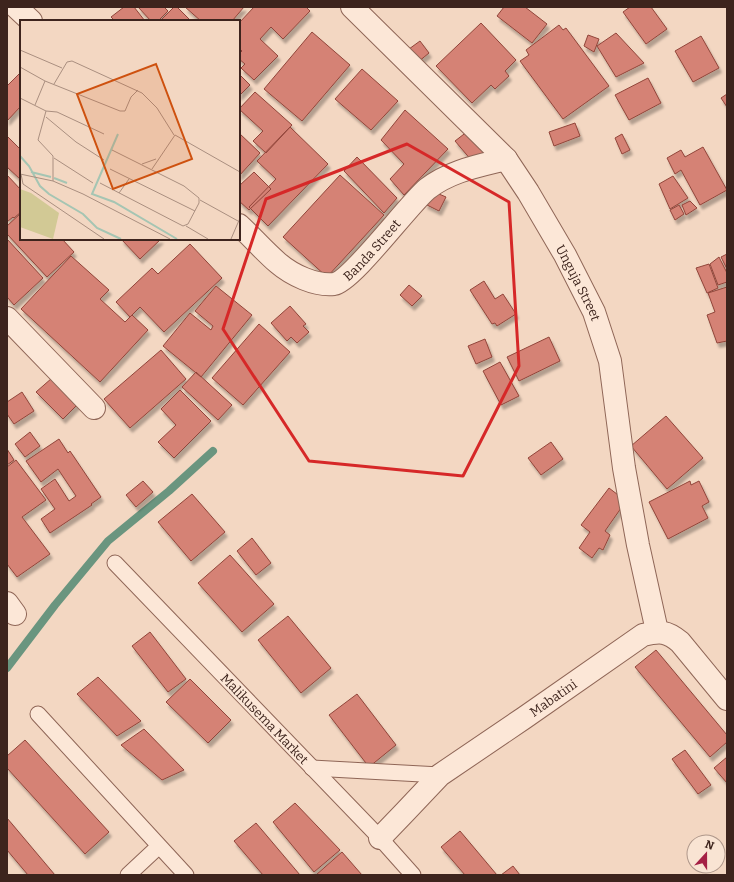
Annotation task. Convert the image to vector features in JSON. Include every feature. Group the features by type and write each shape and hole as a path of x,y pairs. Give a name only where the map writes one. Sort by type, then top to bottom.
{"street":[{"path":"16,7 30,20"},
{"name":"Unguja Street","path":"352,7 506,159 566,255 594,312 610,361 624,468 638,545 657,631"},
{"name":"Banda Street","path":"240,225 279,264 297,276 317,283 335,284 351,273 427,190 448,175 471,167 506,159"},
{"path":"7,318 94,408"},
{"path":"657,631 671,634 680,642 727,699"},
{"name":"Mabatini","path":"380,838 440,775 643,635 657,631"}],"lane":[{"name":"Malikusema Market","path":"116,563 380,838 413,875"},
{"path":"38,714 158,847 186,875"},
{"path":"312,768 440,775"},
{"path":"128,875 158,847"}],"highlighted area":[{"path":"407,144 509,202 519,366 463,476 309,461 223,329 266,199"}],"building":[{"path":"124,7 134,7 144,20 114,20 111,17"},
{"path":"138,7 164,7 168,11 159,20 150,20"},
{"path":"174,7 177,7 190,20 161,20"},
{"path":"185,7 244,7 233,20 200,20"},
{"path":"254,7 306,7 310,11 283,39 271,27 260,39 278,56 254,80 241,68 245,64 240,60 240,53 242,51 240,49 240,22"},
{"path":"504,7 525,7 547,24 532,43 497,16"},
{"path":"630,7 651,7 667,29 646,44 623,12"},
{"path":"481,23 516,60 505,71 509,76 495,89 491,85 472,103 436,66"},
{"path":"559,25 563,30 566,28 609,86 563,119 520,61 529,55 526,50"},
{"path":"312,32 350,65 302,121 264,89"},
{"path":"616,33 644,63 616,77 597,46"},
{"path":"588,35 599,39 594,52 584,46"},
{"path":"701,36 719,68 693,82 675,51"},
{"path":"420,41 429,53 418,62 409,49"},
{"path":"362,69 398,101 371,130 335,99"},
{"path":"20,73 20,107 7,121 7,86"},
{"path":"240,75 250,85 240,95"},
{"path":"648,78 661,103 629,120 615,95"},
{"path":"255,92 292,125 266,153 253,141 263,131 240,110 240,108"},
{"path":"727,94 727,107 721,98"},
{"path":"405,110 448,149 404,195 390,179 404,164 381,140"},
{"path":"575,123 580,136 554,146 549,132"},
{"path":"290,127 328,164 268,226 249,207 276,179 257,161"},
{"path":"468,131 485,151 472,161 455,141"},
{"path":"240,134 260,153 240,175"},
{"path":"622,134 630,150 622,154 615,138"},
{"path":"7,136 20,149 20,179 7,167"},
{"path":"703,147 727,190 700,205 681,170 675,174 667,158 681,150 685,157"},
{"path":"357,157 397,198 384,213 344,171"},
{"path":"254,172 271,189 249,210 240,202 240,185"},
{"path":"7,175 20,189 20,213 7,222"},
{"path":"340,175 384,215 327,277 283,237"},
{"path":"673,176 688,198 670,209 659,184"},
{"path":"432,191 446,197 439,211 425,204"},
{"path":"690,201 697,208 686,215 682,205"},
{"path":"679,205 684,214 675,220 670,210"},
{"path":"20,214 20,240 63,240 74,252 47,277 7,234 7,226"},
{"path":"7,239 43,278 14,305 7,297"},
{"path":"122,240 160,240 140,259"},
{"path":"190,244 222,278 164,332 140,307 130,317 116,302 152,268 158,274"},
{"path":"727,254 727,269 721,257"},
{"path":"71,256 109,290 100,299 125,322 132,315 148,330 100,382 21,309"},
{"path":"719,257 727,273 727,282 718,285 710,264"},
{"path":"709,264 718,288 707,293 696,268"},
{"path":"484,281 495,299 503,294 516,314 497,326 495,323 492,324 470,290"},
{"path":"409,285 422,296 412,306 400,295"},
{"path":"216,286 252,315 201,377 163,346 190,313 211,330 213,326 195,311"},
{"path":"727,287 727,341 717,343 707,315 715,312 708,293"},
{"path":"290,306 306,324 303,326 309,332 297,343 291,337 287,341 271,323"},
{"path":"259,324 290,352 243,405 212,378"},
{"path":"549,337 560,361 519,381 507,357"},
{"path":"485,339 492,357 476,364 468,346"},
{"path":"161,350 186,379 130,428 104,399"},
{"path":"500,362 519,396 501,405 483,371"},
{"path":"196,372 232,405 218,420 182,387"},
{"path":"52,378 78,404 63,419 36,392"},
{"path":"180,390 211,421 174,458 158,442 176,425 161,409"},
{"path":"22,392 34,411 14,424 7,414 7,402"},
{"path":"666,416 703,458 667,489 631,446"},
{"path":"30,432 40,446 25,457 15,444"},
{"path":"59,439 68,453 70,451 101,497 91,504 92,505 50,533 41,519 55,509 41,489 55,479 69,501 76,496 58,469 41,482 26,461"},
{"path":"551,442 563,459 541,475 528,458"},
{"path":"7,449 14,460 7,465"},
{"path":"16,460 46,500 22,517 50,554 17,577 7,564 7,467"},
{"path":"143,481 153,492 136,507 126,495"},
{"path":"690,481 691,485 699,481 709,502 702,506 708,518 668,539 649,502"},
{"path":"609,488 626,501 605,531 610,535 603,550 599,548 592,558 579,548 590,532 581,525"},
{"path":"192,494 225,532 191,561 158,522"},
{"path":"252,538 271,563 256,575 237,551"},
{"path":"230,555 274,604 242,632 198,583"},
{"path":"288,616 331,668 301,693 258,640"},
{"path":"150,632 186,679 168,692 132,646"},
{"path":"656,650 727,735 727,742 710,757 635,667"},
{"path":"98,677 141,721 117,736 77,694"},
{"path":"190,679 231,720 208,743 166,702"},
{"path":"357,694 396,745 369,767 329,715"},
{"path":"144,729 184,770 162,780 121,745"},
{"path":"25,740 109,832 85,854 7,768 7,756"},
{"path":"685,750 711,785 698,794 672,759"},
{"path":"727,757 727,783 714,768"},
{"path":"295,803 340,850 314,872 273,822"},
{"path":"7,818 55,875 28,875 7,850"},
{"path":"256,823 300,875 263,875 234,841"},
{"path":"460,831 497,875 465,875 441,847"},
{"path":"342,852 362,875 316,875"},
{"path":"513,866 520,875 501,875"}],"waterway":[{"path":"7,668 55,605 108,541 169,491 213,451"}]}
